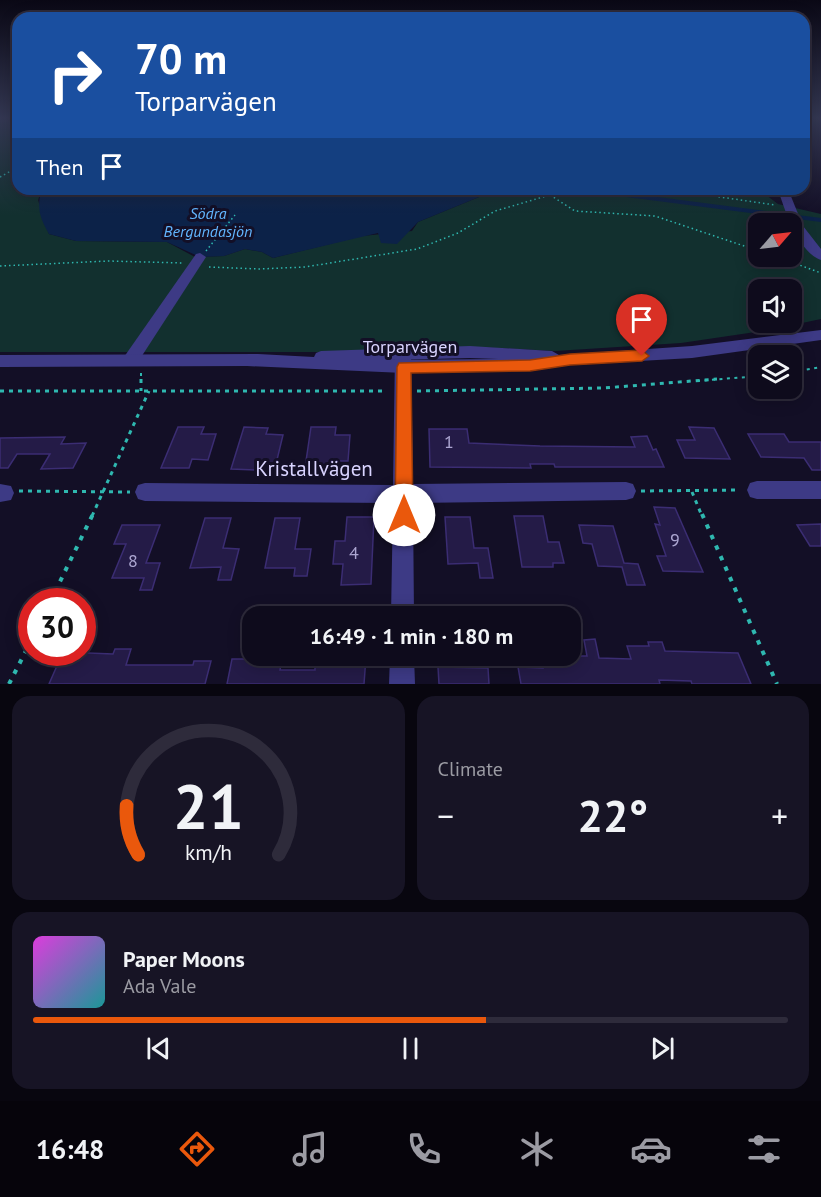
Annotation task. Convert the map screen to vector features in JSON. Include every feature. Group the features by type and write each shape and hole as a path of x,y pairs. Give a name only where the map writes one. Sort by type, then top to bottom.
{"street":[{"path":"785,195 791,213"},
{"path":"802,237 821,256"},
{"path":"135,361 198,261"},
{"name":"Torparvägen","path":"730,347 821,325"},
{"name":"Torparvägen","path":"0,361 404,360 530,365 570,359 730,347 821,335"},
{"path":"403,606 404,360"},
{"path":"757,490 821,490"},
{"name":"Kristallvägen","path":"145,492 404,494 626,491"},
{"path":"402,666 402,684"}],"path":[{"path":"0,266 108,261 198,261 259,269 305,267 417,249 458,233 495,211 550,195 575,212 655,216 748,248"},
{"path":"696,195 791,213"},
{"path":"198,261 235,215"},
{"path":"802,265 821,273"},
{"path":"815,269 821,267"},
{"path":"135,361 141,391"},
{"path":"802,371 821,368"},
{"path":"0,391 404,392 603,388 748,377"},
{"path":"57,588 104,491 148,391"},
{"path":"2,493 25,490 145,492"},
{"path":"626,491 757,490"},
{"path":"692,492 777,684"},
{"path":"9,684 18,666"}],"green space":[{"path":"0,151 12,151 12,195 40,195 38,200 49,234 76,241 167,242 195,257 224,256 245,249 262,252 273,258 362,236 412,231 418,222 482,195 766,195 778,204 821,214 821,319 802,323 802,279 748,279 749,333 681,343 555,351 478,347 337,352 0,352"}],"water":[{"name":"Södra Bergundasjön","path":"41,195 482,195 418,222 397,244 381,243 378,233 273,258 262,252 245,249 224,256 200,257 167,242 76,241 49,234 43,223 39,202"}],"building":[{"path":"178,427 204,427 201,434 216,434 208,460 192,459 189,468 161,468"},
{"path":"244,427 268,428 266,434 283,435 276,464 258,464 257,470 231,469"},
{"path":"311,427 336,427 335,435 350,435 348,461 332,461 331,468 305,468"},
{"path":"689,427 714,428 730,459 685,458 677,440 695,440"},
{"path":"429,429 467,429 469,443 540,446 635,447 631,437 647,436 664,467 555,467 554,464 530,464 531,468 430,467"},
{"path":"748,434 784,434 789,442 821,442 821,470 812,470 804,458 761,457"},
{"path":"65,437 61,444 86,443 73,468 41,469 50,454 17,454 8,468 0,468 0,438"},
{"path":"654,507 675,508 703,572 663,571 657,556 666,556 655,524 660,525"},
{"path":"514,516 543,516 548,542 559,542 564,563 553,563 553,567 522,567"},
{"path":"347,517 374,517 371,584 341,585 343,564 333,564 335,541 345,541"},
{"path":"445,517 470,517 474,548 488,548 493,578 480,578 478,563 448,564"},
{"path":"205,518 231,518 223,548 239,549 231,580 218,580 221,567 190,568"},
{"path":"275,518 300,518 295,549 311,549 307,576 294,576 295,568 265,568"},
{"path":"821,524 821,546 810,546 797,525"},
{"path":"122,525 160,525 146,563 160,563 152,590 140,590 144,578 112,578 126,544 114,544"},
{"path":"579,525 613,526 624,563 638,564 645,585 627,585 622,567 598,566 592,544 583,543"},
{"path":"595,639 599,658 631,659 627,646 649,646 648,642 662,642 665,651 738,653 751,684 692,684 691,681 659,680 660,684 521,684 518,667 581,666 581,656 587,656 584,640"},
{"path":"115,649 131,649 126,665 193,665 194,661 211,661 205,684 49,684 57,666 96,666 96,653 113,654"},
{"path":"232,659 242,659 242,666 281,666 280,670 315,670 315,666 365,666 364,684 227,684"},
{"path":"438,667 488,668 489,684 439,684"}],"waterway":[{"path":"627,195 821,220"}],"route":[{"path":"404,515 404,367 530,365 570,359 642,356"}]}
